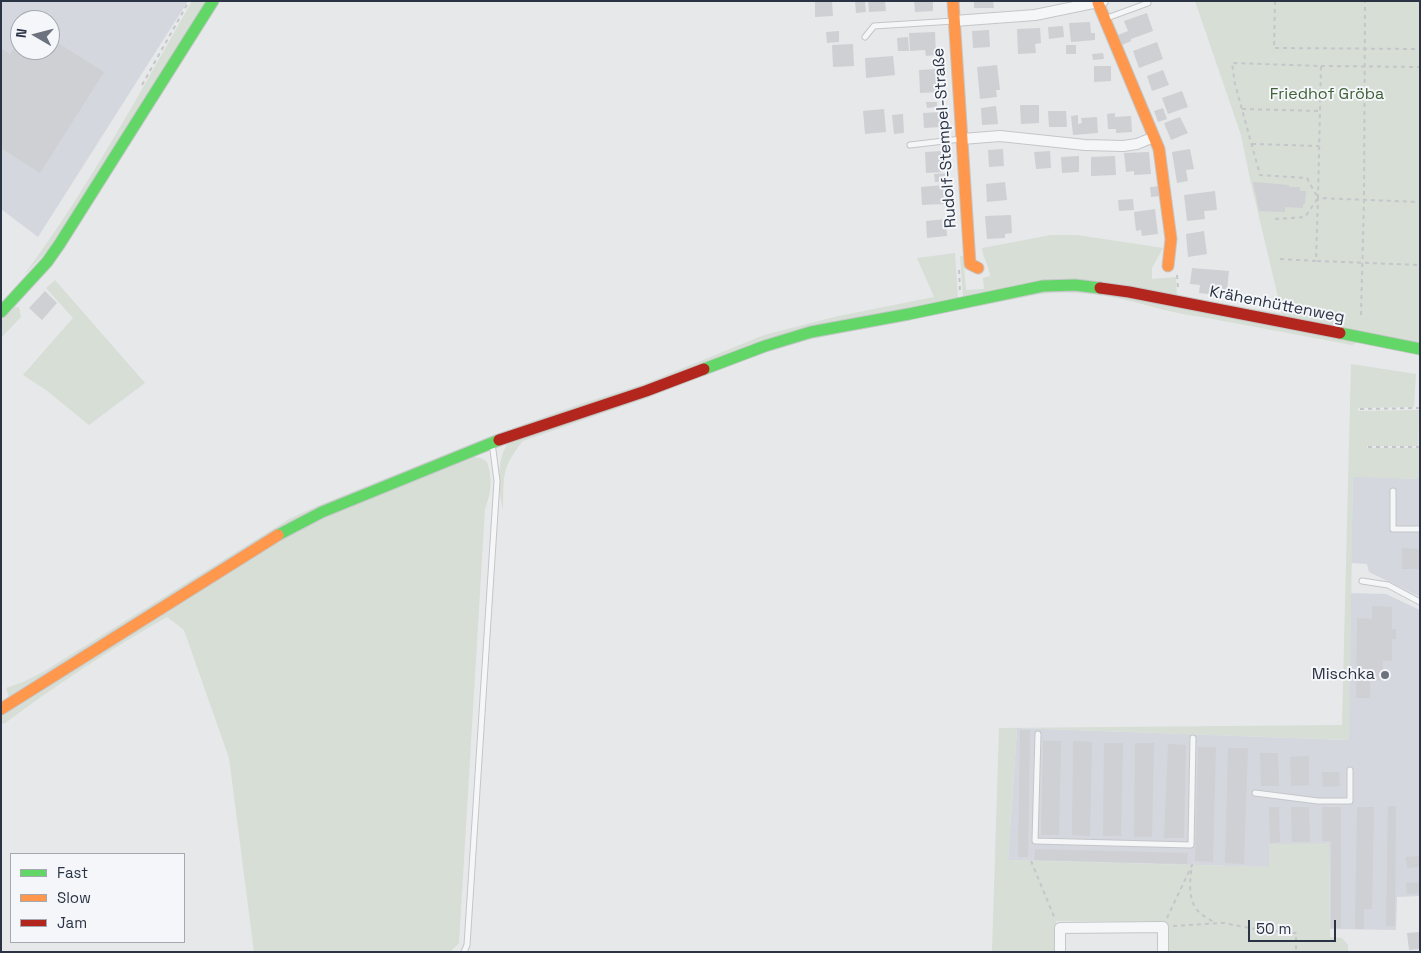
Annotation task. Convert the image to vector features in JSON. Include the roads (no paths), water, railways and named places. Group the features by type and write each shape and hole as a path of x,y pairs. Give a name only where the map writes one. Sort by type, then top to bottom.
{"street":[{"path":"1,312 59,245 214,1"},
{"name":"Rudolf-Stempel-Straße","path":"952,1 970,264 978,268"},
{"path":"954,21 1035,15 1100,2 1104,19 1159,149 1171,240 1168,266"},
{"path":"962,139 1000,136 1085,145 1123,146 1137,144 1154,137"},
{"name":"Krähenhüttenweg","path":"1,709 294,526 355,498 490,443 646,391 765,346 811,332 1043,286 1075,285 1129,292 1420,349"},
{"path":"1060,952 1060,928 1163,927 1163,952"}],"lane":[{"path":"1104,19 1148,3 1147,1"},
{"path":"865,38 874,26 954,21"},
{"path":"910,145 962,139"},
{"path":"464,952 467,945 497,481 493,450 490,443"},
{"path":"1393,490 1393,529 1420,529"},
{"path":"1362,581 1388,585 1420,602"},
{"path":"1038,734 1035,841 1175,845 1191,845 1193,738"},
{"path":"1255,793 1310,800 1350,801 1350,770"}],"place":[{"name":"Mischka","path":"1385,675"}],"park label":[{"name":"Friedhof Gröba","path":"1327,95"}]}
